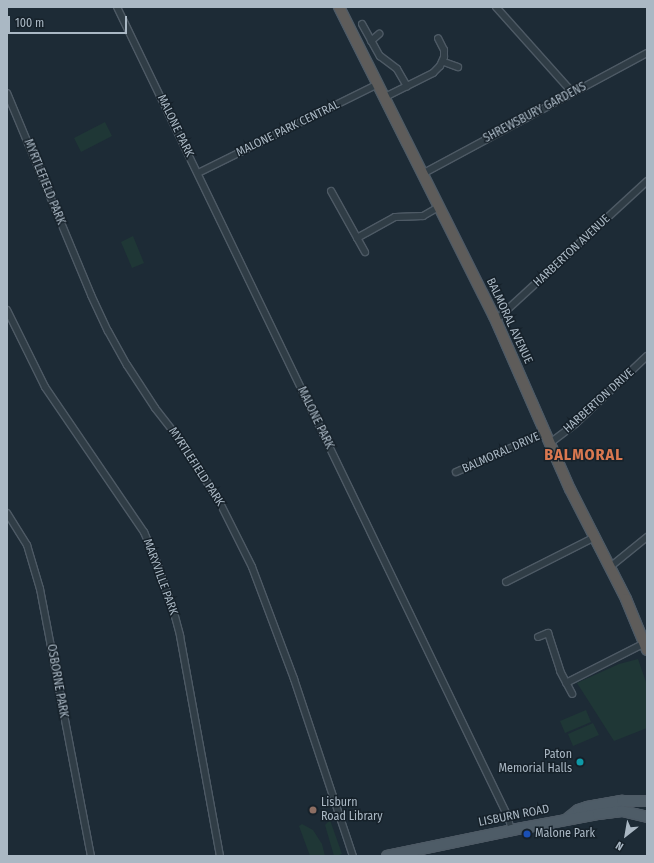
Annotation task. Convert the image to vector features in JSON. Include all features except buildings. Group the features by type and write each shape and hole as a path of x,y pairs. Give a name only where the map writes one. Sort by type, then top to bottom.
{"highway":[{"name":"BALMORAL AVENUE","path":"339,7 424,173 496,320 545,433 645,641"}],"main road":[{"path":"567,819 578,810 587,807 622,801 647,801"},
{"name":"LISBURN ROAD","path":"387,856 430,851 512,830 567,819 617,812 644,815"}],"street":[{"name":"MALONE PARK","path":"117,7 507,815 512,830"},
{"path":"496,7 573,93"},
{"path":"362,24 380,56 397,69 407,86"},
{"path":"371,41 379,34"},
{"path":"385,98 433,73 444,62 444,50 438,38"},
{"name":"SHREWSBURY GARDENS","path":"424,173 647,53"},
{"path":"444,62 458,67"},
{"name":"MALONE PARK CENTRAL","path":"198,173 378,84"},
{"name":"MYRTLEFIELD PARK","path":"7,93 91,295 108,331 151,402 179,439 218,499 252,567 294,679 353,856"},
{"name":"HARBERTON AVENUE","path":"496,320 647,181"},
{"path":"331,191 365,252"},
{"path":"357,238 395,217 423,216 440,206"},
{"name":"MARYVILLE PARK","path":"7,310 45,387 140,525 156,560 173,609 180,636 220,856"},
{"name":"HARBERTON DRIVE","path":"550,443 575,424 647,356"},
{"name":"BALMORAL DRIVE","path":"456,472 545,433"},
{"name":"OSBORNE PARK","path":"7,513 28,546 37,577 91,856"},
{"path":"506,582 595,537"},
{"path":"610,567 647,537"},
{"path":"538,637 548,633 560,671 572,694"},
{"path":"566,683 645,641"}],"green space":[{"path":"105,122 112,136 81,152 74,138"},
{"path":"133,236 144,263 132,268 121,242"},
{"path":"638,659 647,685 647,728 614,741 577,683 619,664"},
{"path":"586,710 591,722 565,733 560,721"},
{"path":"593,723 599,735 573,746 568,734"},
{"path":"330,820 342,854 336,856 334,856 325,825"},
{"path":"302,824 313,830 322,844 325,856 310,856 299,826"}],"place":[{"name":"Paton Memorial Halls","path":"580,762"},
{"name":"Lisburn Road Library","path":"313,810"},
{"name":"Malone Park","path":"527,834"}],"district":[{"name":"BALMORAL","path":"584,455"}]}
